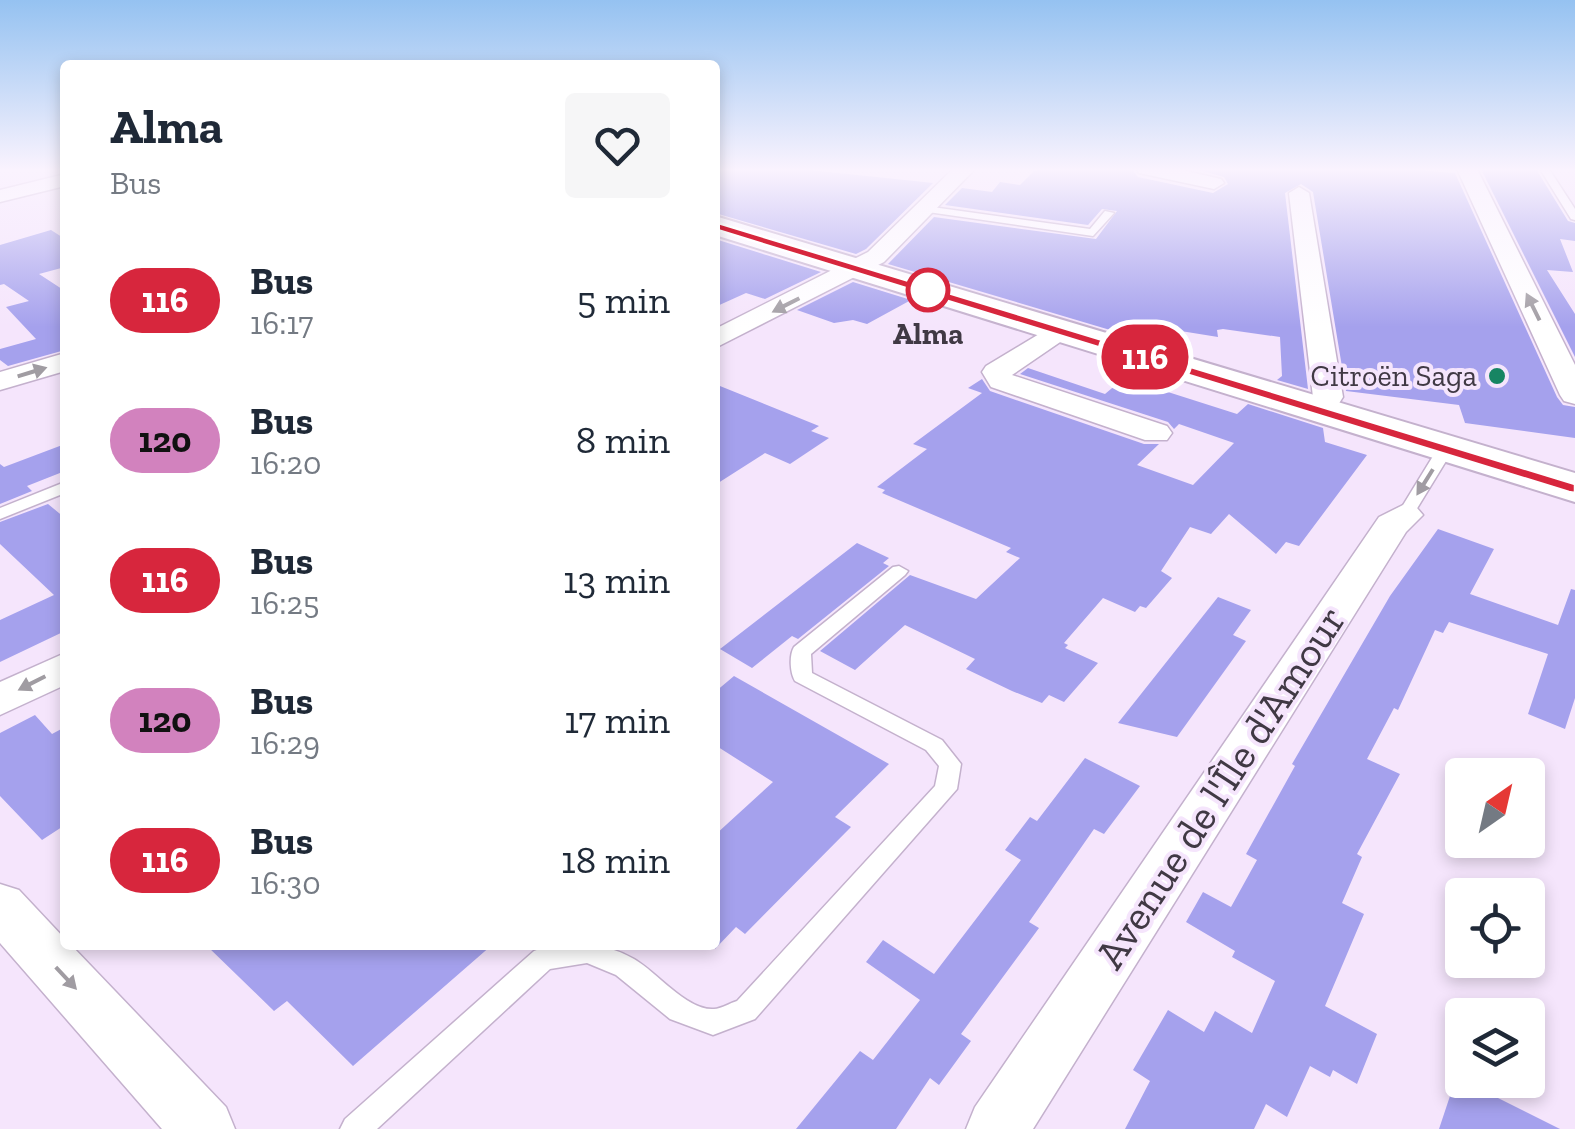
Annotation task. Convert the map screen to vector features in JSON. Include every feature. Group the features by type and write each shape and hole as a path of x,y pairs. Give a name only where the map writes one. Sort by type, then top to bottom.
{"main road":[{"path":"720,227 1575,488"}],"street":[{"path":"720,337 876,256 911,222"},
{"path":"1303,222 1328,397 1320,410"},
{"path":"1493,222 1575,395"},
{"path":"1059,330 996,372 1001,380 1156,433"},
{"path":"0,382 60,364"},
{"name":"Avenue de l'Île d'Amour","path":"998,1129 1392,525 1404,516"},
{"path":"0,700 60,670"},
{"path":"0,906 204,1129"}],"lane":[{"path":"1013,222 1093,233 1103,222"},
{"name":"Avenue de l'Île d'Amour","path":"1404,516 1446,448"},
{"path":"0,514 60,488"},
{"path":"355,1129 543,959 588,952 625,967 679,1010 712,1022 746,1010 946,789 950,764 934,746 802,676 800,652 898,571"}],"building":[{"path":"745,222 894,222 856,254"},
{"path":"929,222 969,222 1096,239 1109,222 1288,222 1308,389 1277,380 1282,376 1280,337 1223,329 1217,330 1218,337 1131,323 1127,335 888,264"},
{"path":"1318,222 1477,222 1557,397 1563,405 1575,407 1575,438 1465,423 1459,405 1346,391"},
{"path":"1507,222 1575,223 1575,241 1560,239 1573,272 1547,270 1575,314 1575,357"},
{"path":"51,230 60,236 60,268 39,274 60,288 60,351 8,366 0,360 0,349 36,339 6,307 29,301 0,285 0,245"},
{"path":"720,241 821,272 765,299 746,293 720,305"},
{"path":"853,282 911,300 867,324 853,320 834,323 797,310"},
{"path":"1028,368 1105,394 1124,378 1237,414 1248,404 1323,428 1325,442 1367,455 1299,546 1286,542 1276,554 1229,514 1211,534 1190,527 1161,571 1172,578 1146,608 1140,606 1135,612 1103,598 1064,643 1068,645 1065,648 1098,663 1064,702 1049,695 1042,703 966,669 975,659 905,625 855,670 820,651 910,575 976,599 1020,558 1006,552 1011,548 882,493 885,490 877,487 927,449 913,444 982,393 968,388 982,379 990,391 1144,444 1159,444 1137,465 1193,485 1234,443 1179,424 1174,429 1168,422 1020,374"},
{"path":"720,386 819,426 811,431 829,438 790,464 765,453 720,482"},
{"path":"60,446 60,473 27,486 32,491 0,504 0,464 4,467"},
{"path":"48,504 60,514 60,633 0,662 0,620 54,595 0,544 0,522"},
{"path":"1438,529 1494,549 1470,594 1558,625 1571,589 1575,590 1575,698 1565,729 1528,714 1548,654 1449,622 1443,633 1435,630 1398,710 1394,708 1367,759 1400,774 1357,854 1362,857 1342,903 1364,914 1325,1006 1377,1034 1357,1084 1333,1070 1330,1077 1310,1066 1287,1117 1266,1104 1254,1129 1125,1129 1150,1081 1133,1070 1168,1010 1204,1032 1215,1011 1252,1033 1275,981 1232,957 1235,951 1186,922 1203,892 1231,907 1257,860 1246,854 1295,766 1292,764 1390,596"},
{"path":"857,543 889,558 883,563 889,566 798,639 792,636 752,668 720,649"},
{"path":"1218,597 1251,610 1233,635 1246,641 1177,737 1118,723"},
{"path":"734,676 889,764 835,817 851,827 745,934 736,927 720,944 720,830 773,782 720,748 720,688"},
{"path":"35,715 52,734 60,730 60,828 42,840 0,796 0,733"},
{"path":"1085,758 1140,786 1104,834 1094,829 1029,922 1039,928 961,1034 971,1041 939,1085 930,1078 896,1129 796,1129 860,1051 873,1060 920,1000 866,962 883,940 934,974 1021,860 1005,850 1030,817 1037,821"},
{"path":"211,950 486,950 353,1066 287,1001 274,1011"},
{"path":"1449,1098 1498,1098 1560,1129 1439,1129"}],"bus line":[{"name":"116","path":"720,227 1575,488"}],"place":[{"name":"Alma","path":"928,290"},
{"name":"Citroën Saga","path":"1497,376"}]}
